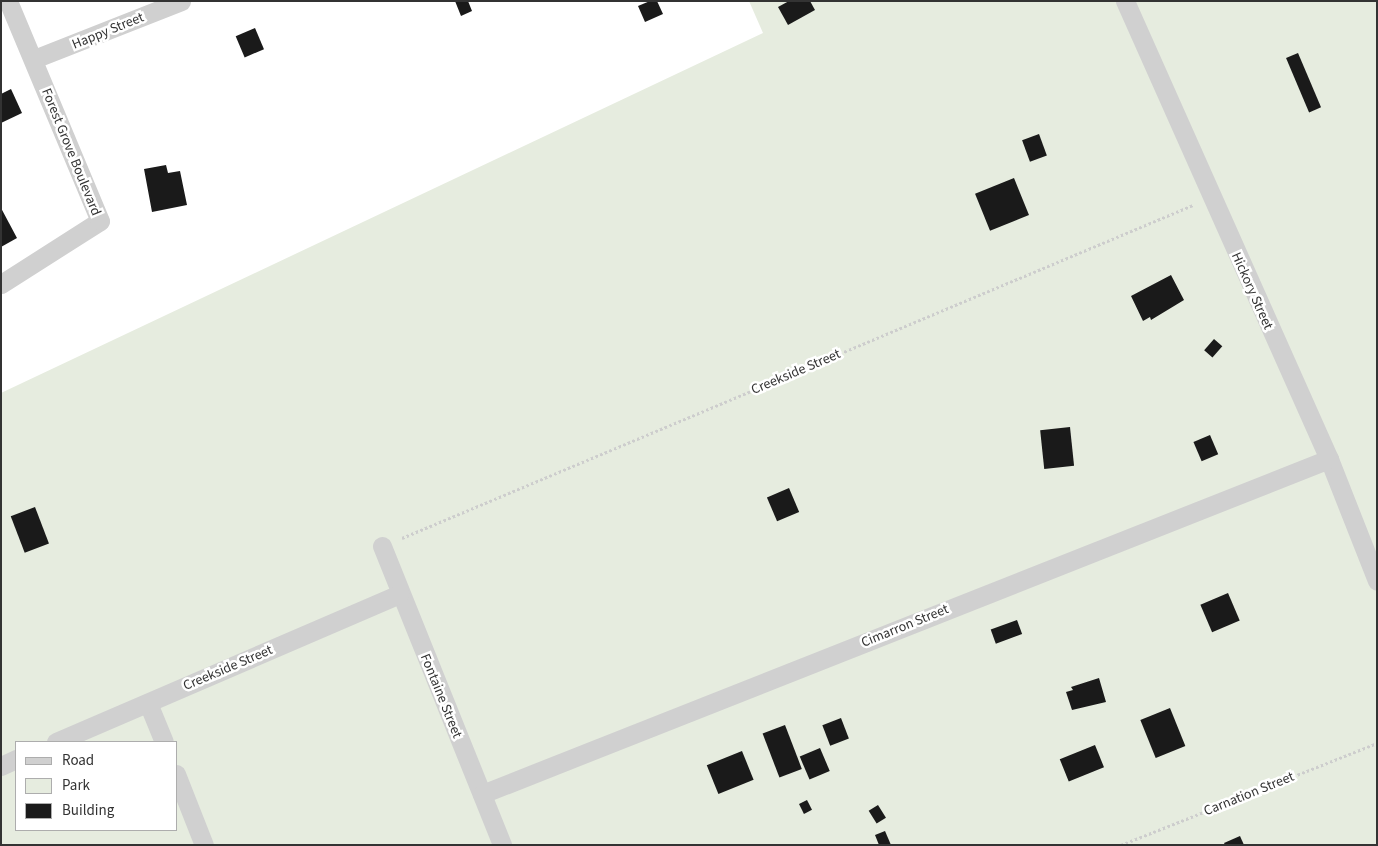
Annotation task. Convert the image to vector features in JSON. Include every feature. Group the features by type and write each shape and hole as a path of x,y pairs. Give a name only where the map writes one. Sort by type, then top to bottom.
{"street":[{"path":"8,1 34,59"},
{"name":"Happy Street","path":"34,59 181,1"},
{"name":"Hickory Street","path":"1125,1 1210,198 1328,459 1377,581"},
{"name":"Forest Grove Boulevard","path":"1,284 100,221 34,59"},
{"name":"Cimarron Street","path":"482,794 1328,459"},
{"name":"Fontaine Street","path":"382,546 502,845"},
{"name":"Creekside Street","path":"58,741 400,594"},
{"path":"148,703 164,741"},
{"path":"1,766 15,759"},
{"path":"178,779 204,845"}],"path":[{"name":"Creekside Street","path":"382,546 1210,198"},
{"name":"Carnation Street","path":"1121,845 1377,743"}],"green space":[{"path":"749,1 1377,1 1377,845 1,845 1,393 763,33"}],"building":[{"path":"455,1 468,1 472,11 461,16"},
{"path":"650,1 657,1 663,14 645,22 638,6"},
{"path":"789,1 810,1 815,10 788,25 778,7"},
{"path":"255,28 264,49 245,57 236,36"},
{"path":"1298,53 1321,107 1309,112 1286,58"},
{"path":"11,89 22,113 1,123 1,94"},
{"path":"1039,134 1047,156 1030,162 1022,140"},
{"path":"166,165 168,173 180,171 187,205 152,212 144,169"},
{"path":"1014,178 1029,215 990,231 975,194"},
{"path":"1,208 17,238 1,247"},
{"path":"1171,275 1184,300 1151,320 1150,317 1143,321 1131,296"},
{"path":"1214,339 1222,346 1212,358 1204,350"},
{"path":"1070,427 1074,466 1044,469 1040,430"},
{"path":"1210,435 1218,454 1202,461 1193,442"},
{"path":"789,488 799,512 777,521 767,497"},
{"path":"35,507 49,543 25,553 11,516"},
{"path":"1228,593 1240,621 1212,632 1200,605"},
{"path":"1017,620 1022,634 996,644 991,630"},
{"path":"1099,678 1106,702 1072,710 1066,692 1073,690 1071,687"},
{"path":"1170,708 1185,746 1156,758 1140,720"},
{"path":"841,718 849,739 830,746 822,725"},
{"path":"785,725 802,769 779,777 763,734"},
{"path":"1095,745 1104,767 1069,781 1060,759"},
{"path":"820,748 830,771 810,780 800,757"},
{"path":"742,751 754,780 718,794 707,765"},
{"path":"807,800 812,810 804,814 799,804"},
{"path":"878,805 886,818 877,824 869,811"},
{"path":"885,831 891,845 879,845 875,835"},
{"path":"1240,836 1244,845 1225,845 1224,843"}]}
